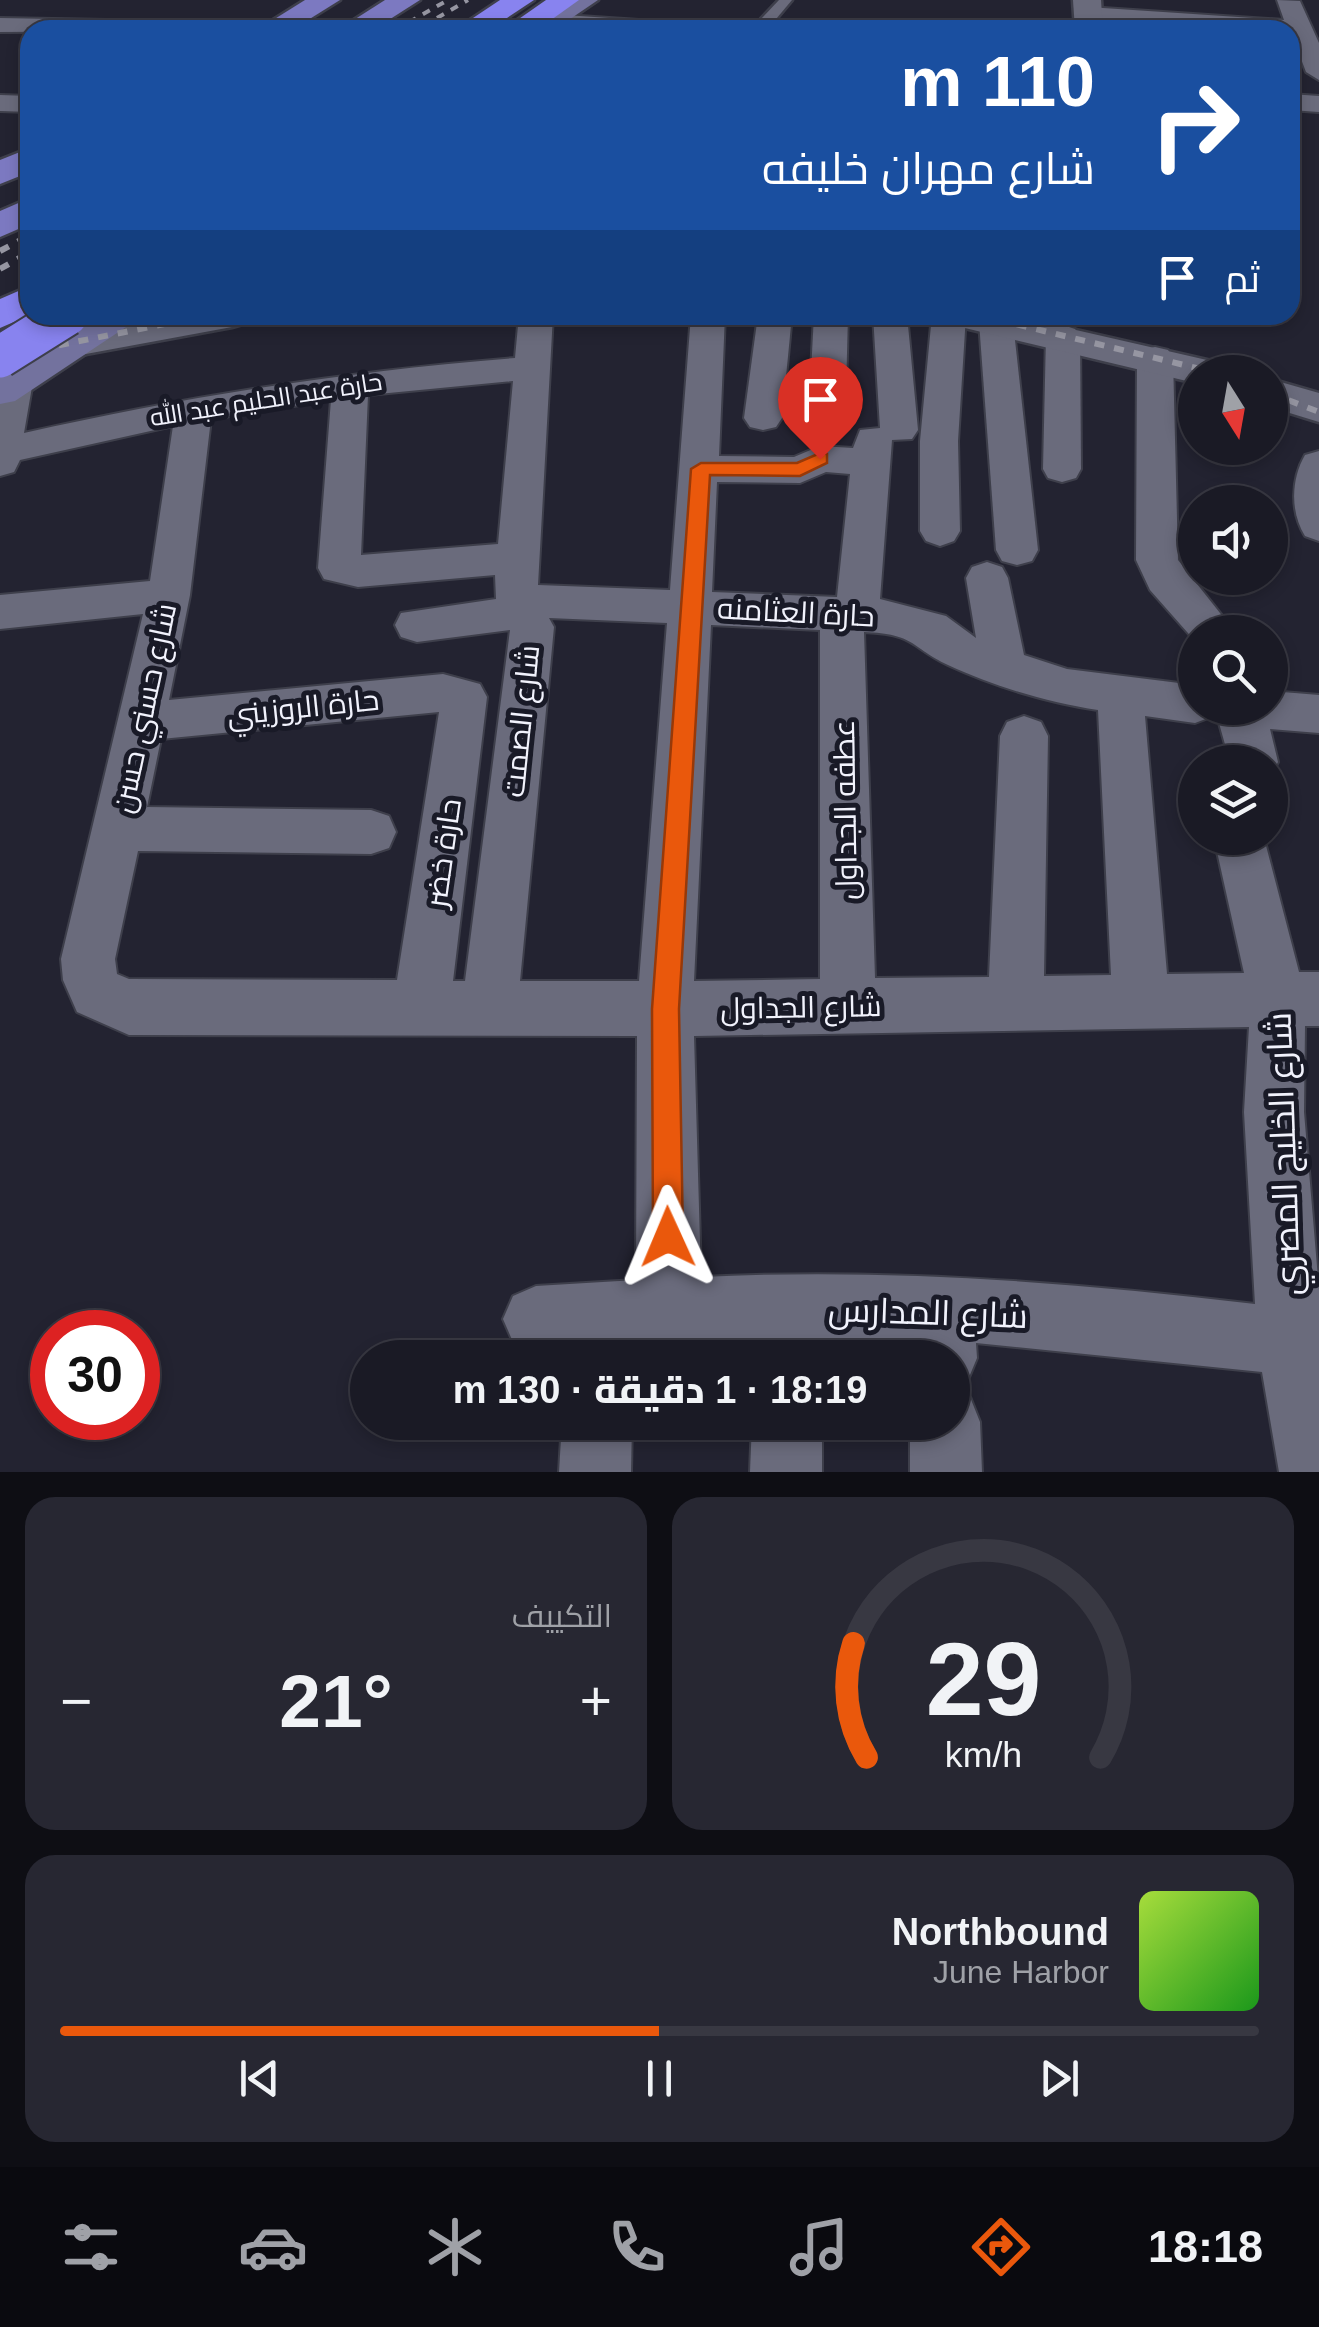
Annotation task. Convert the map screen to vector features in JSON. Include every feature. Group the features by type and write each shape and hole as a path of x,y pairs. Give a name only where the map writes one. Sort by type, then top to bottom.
{"highway":[{"path":"486,20 520,0"}],"main road":[{"path":"287,20 326,0"},
{"path":"370,20 406,0"},
{"path":"549,20 584,0"},
{"path":"5,376 71,329"}],"street":[{"path":"1088,15 1208,11 1300,16 1308,65"},
{"path":"71,329 117,325"},
{"name":"شارع الصمت","path":"489,1010 532,627 520,590 535,325"},
{"path":"668,1313 665,1009 708,325"},
{"path":"763,418 774,325"},
{"path":"828,391 830,325"},
{"name":"عطفه الجداول","path":"848,1006 849,614 881,444 889,325"},
{"path":"940,530 940,442 948,325"},
{"path":"978,325 1002,564 1003,664"},
{"path":"1010,325 1178,364"},
{"path":"1148,325 1155,358 1157,560 1165,579 1198,615"},
{"path":"1062,469 1063,336"},
{"name":"حارة عبد الحليم عبد الله","path":"1,457 194,408 350,384 532,368"},
{"path":"1,457 5,376"},
{"path":"350,384 339,568 520,590"},
{"path":"1288,398 1319,408"},
{"name":"شارع حسني حسن","path":"103,1002 89,986 88,960 169,595 194,408"},
{"path":"701,469 806,448 820,459 881,444"},
{"path":"1319,464 1313,495 1319,526"},
{"path":"417,625 520,590"},
{"name":"حارة العثامنه","path":"520,590 689,608 889,616 930,628 962,652 1067,687 1178,702"},
{"path":"0,612 169,595"},
{"name":"حارة الروزيني","path":"141,722 443,693 464,697"},
{"name":"حارة خضر","path":"421,1009 464,697"},
{"path":"1120,697 1141,1003"},
{"path":"1288,712 1319,714"},
{"path":"1016,1004 1024,736"},
{"path":"117,828 372,832"},
{"name":"شارع الخليج المصري","path":"1245,855 1299,999 1274,1112 1305,1344 1315,1472"},
{"name":"شارع الجداول","path":"103,1002 129,1007 489,1010 1299,999"},
{"name":"شارع المدارس","path":"536,1319 600,1336 668,1313 789,1332 943,1334 1114,1322 1305,1344"},
{"path":"595,1472 596,1440"},
{"path":"786,1472 787,1440"},
{"path":"945,1440 946,1472"}],"lane":[{"path":"768,20 786,0"}],"railway":[{"path":"413,20 448,0"},
{"path":"437,18 468,0"},
{"path":"0,251 20,240"},
{"path":"0,269 20,258"},
{"path":"0,357 160,325"},
{"path":"1019,325 1178,364"},
{"path":"1288,400 1319,412"}],"route":[{"path":"668,1237 665,1009 701,469 800,470 820,459"}]}
